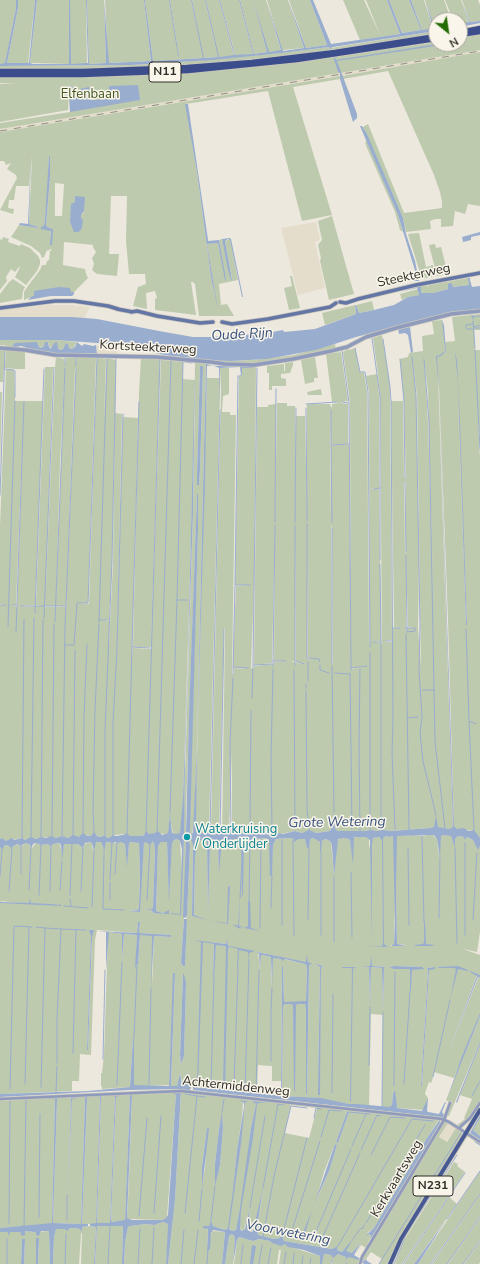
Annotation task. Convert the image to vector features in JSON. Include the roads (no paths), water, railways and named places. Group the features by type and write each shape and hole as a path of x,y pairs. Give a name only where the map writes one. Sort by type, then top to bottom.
{"highway":[{"path":"468,30 480,28"},
{"path":"468,34 480,32"},
{"name":"N11","path":"335,54 428,37"},
{"name":"N11","path":"0,71 83,71 187,67 335,54 428,40"},
{"name":"N11","path":"0,75 82,75 188,71 252,65 329,54"}],"main road":[{"name":"Steekterweg","path":"0,308 55,301 74,301 194,322 222,322 228,324 268,319 330,307 338,303 346,303 416,285 480,273"},
{"name":"N231","path":"390,1264 400,1239 480,1110"}],"street":[{"name":"Kortsteekterweg","path":"0,348 55,355 156,357 225,364 259,364 336,350 352,345 366,337 396,328 451,314 480,311"},
{"name":"Achtermiddenweg","path":"0,1099 180,1090 441,1119 459,1128 480,1142"},
{"name":"Kerkvaartsweg","path":"360,1263 450,1103"},
{"path":"459,1128 470,1118 480,1103"}],"water":[{"path":"16,0 18,0 18,8 7,63 29,63 35,0 37,0 30,63 33,64 69,64 69,0 71,64 88,63 86,0 89,64 106,63 104,0 109,63 151,61 144,0 153,61 203,58 191,0 204,58 218,57 205,0 219,57 234,55 219,0 235,55 253,54 239,0 254,54 267,52 253,0 269,52 281,50 266,0 283,51 304,48 288,0 306,48 327,45 310,0 313,0 331,44 400,34 387,0 389,0 402,33 421,30 409,0 411,0 422,30 428,29 428,32 333,47 331,48 336,60 428,45 428,47 337,61 357,114 357,118 353,122 340,79 340,73 338,72 329,47 212,60 131,65 0,66 0,64 5,63 16,8"},
{"path":"170,0 179,57 178,56"},
{"path":"468,17 470,22 480,21 480,23 468,25"},
{"path":"138,85 140,100 70,112 69,93 64,93 64,91 69,90 69,86 76,88 78,93 80,92 80,89 89,87 91,100 95,100 107,98 109,86"},
{"path":"185,104 188,104 208,241 219,240 225,273 226,281 218,243 207,244 218,310 211,277 197,172"},
{"path":"360,126 362,126 367,134 403,218 419,281 412,281 417,277 398,215"},
{"path":"31,156 29,224 38,228 19,225 20,223 28,224"},
{"path":"49,156 50,177 46,225 47,227 53,229 52,245 50,245 51,231 41,229 41,227 44,226 45,218"},
{"path":"75,196 85,197 84,211 81,215 83,220 82,227 78,232 74,232 70,222 71,204 75,202"},
{"path":"480,232 480,235 471,237 471,240 463,242 462,237"},
{"path":"230,238 243,297 230,240 228,239 225,241 232,280 228,270 222,239"},
{"name":"Oude Rijn","path":"468,278 470,278 472,287 480,286 480,309 431,317 356,337 316,350 267,359 231,361 201,360 164,355 124,345 56,340 0,340 0,317 72,317 97,319 193,337 238,335 238,333 239,335 262,334 283,330 284,332 315,329 356,314 355,305 359,313 374,310 394,305 408,297 419,295 417,288 400,292 421,286 422,293 433,293 448,289 448,284 450,283 453,287 469,285"},
{"path":"59,287 70,288 71,292 74,292 74,294 72,296 51,296 28,300 34,296 34,291"},
{"path":"442,320 444,325 446,351 441,356 437,357 439,386 454,826 457,829 464,828 468,831 474,830 480,838 480,846 478,850 473,840 467,837 465,840 464,837 458,836 455,839 455,848 451,836 442,835 440,858 437,839 434,835 397,836 397,944 407,946 391,946 394,944 395,922 393,836 386,836 383,838 384,944 388,947 368,946 382,946 383,943 382,840 379,837 373,838 372,844 372,941 370,840 366,837 354,837 353,864 350,840 346,838 338,839 334,877 332,847 331,842 328,840 325,839 322,841 320,852 320,842 312,838 310,840 309,848 307,848 305,839 299,839 294,842 294,839 289,838 276,839 273,845 272,875 270,876 269,840 266,838 254,839 250,842 244,839 243,894 240,898 239,926 241,929 233,926 238,927 240,897 242,894 241,839 233,839 230,842 225,839 222,840 219,873 218,841 212,841 210,847 208,914 207,843 204,839 198,841 195,857 194,915 208,920 192,916 193,845 191,839 184,839 181,915 171,914 180,914 182,849 180,841 177,839 172,843 169,903 167,842 161,842 158,846 156,911 163,913 169,910 169,914 154,913 151,910 143,909 152,909 153,907 155,850 153,841 150,845 146,842 144,843 140,912 128,911 138,910 139,907 139,843 130,842 129,844 127,867 125,844 121,842 106,842 104,853 101,842 96,842 94,851 92,843 90,842 85,843 83,848 78,844 64,844 62,861 61,845 59,843 53,844 51,847 48,844 41,845 36,843 33,844 31,849 30,845 26,843 21,847 17,844 12,847 12,849 5,845 2,850 0,847 0,839 2,838 6,841 12,838 14,840 22,838 25,840 31,837 36,839 51,836 56,838 62,836 68,838 73,835 79,837 83,833 87,836 91,836 94,832 97,836 101,837 105,835 109,838 113,835 123,835 127,833 130,836 141,836 144,835 146,831 149,834 158,831 162,835 168,833 170,814 172,833 180,833 183,798 188,657 195,363 193,513 184,836 191,836 193,832 197,746 196,831 198,833 205,833 209,830 211,830 212,834 221,832 222,834 229,834 229,830 235,834 247,833 251,831 254,834 271,832 283,834 295,831 302,833 309,830 316,833 330,831 334,812 335,829 338,831 392,831 430,828 434,827 436,815 438,827 449,829 453,827 439,388 436,357 445,351"},
{"path":"410,327 413,352 411,353 408,335 405,333 399,334 398,329"},
{"path":"37,342 41,348 44,346 45,342 48,342 51,349 54,343 57,342 60,350 63,349 66,343 68,344 69,348 72,349 75,347 77,342 82,346 84,344 93,346 96,345 97,354 49,353 21,346 11,348 15,343"},
{"path":"455,352 457,361 460,422 467,625 458,384"},
{"path":"206,364 212,365 207,366 197,744"},
{"path":"213,365 253,366 253,368 242,368 242,375 239,377 237,376 241,375 240,367 220,368 220,410 219,368"},
{"path":"200,366 203,366 203,369 200,470 199,485 197,485 197,473"},
{"path":"197,494 198,529 190,833 189,835 186,835 189,715"},
{"path":"186,840 189,841 190,846 186,918 183,917"},
{"path":"230,886 228,924 210,921 227,923 228,887"},
{"path":"30,898 31,903 51,903 60,905 61,903 61,906 0,903 0,901 29,903"},
{"path":"250,900 251,928 260,931 244,928 248,926 248,902"},
{"path":"184,919 187,919 185,966 183,966 181,963"},
{"path":"424,921 426,944 436,946 415,946 423,944 424,942"},
{"path":"138,922 140,922 139,933 171,935 171,937 154,936 151,988 152,936 140,935 138,964 135,968 137,935 124,934 122,962 122,934 109,932 106,970 106,932 97,931 137,933"},
{"path":"89,930 94,930 92,937 87,1050 91,936"},
{"path":"227,939 229,946 255,951 249,953 249,963 248,952 239,950 238,969 238,949 228,948 225,1089 281,1096 282,966 284,1002 306,1001 307,966 305,964 285,959 282,961 281,959 273,958 272,988 271,957 261,955 260,970 259,954 257,952 306,962 307,954 308,962 312,964 309,965 307,1096 305,1004 297,1004 296,1006 294,1091 293,1006 292,1004 285,1004 283,1006 283,1096 321,1098 349,1104 389,1107 392,1105 393,1093 395,1090 397,1108 422,1111 428,1098 427,1111 439,1114 446,1102 442,1112 445,1116 441,1118 440,1123 370,1240 371,1236 369,1234 366,1235 374,1228 427,1138 439,1121 439,1117 193,1090 193,1087 219,1089 223,1087 226,948 225,946 216,945 214,979 214,944 203,942 198,1085 201,942 194,940 226,944"},
{"path":"371,956 372,966 385,967 383,1012 382,968 371,967 370,1007 369,967 358,967 370,966"},
{"path":"315,964 324,966 321,967 320,1095 318,1095 320,967"},
{"path":"458,966 468,971 458,969 450,1000 456,969 438,967"},
{"path":"342,967 356,967 353,969 350,1102 352,969"},
{"path":"389,967 423,967 424,969 412,970 410,991 410,970 394,969"},
{"path":"435,967 435,969 429,970 421,1086 428,969 426,968"},
{"path":"471,971 480,975 480,977 478,977 448,1053 477,976 470,972"},
{"path":"173,973 175,973 171,1086 177,1086 180,1073 182,1085 185,1086 186,1070 187,1084 191,1087 190,1090 181,1090 175,1200 168,1264 166,1264 168,1224 163,1222 154,1225 146,1224 128,1227 125,1242 124,1264 122,1264 123,1226 97,1226 94,1264 96,1227 90,1226 90,1224 96,1223 100,1097 88,1097 82,1224 88,1224 88,1226 82,1227 82,1231 74,1228 70,1228 67,1231 65,1229 56,1229 54,1237 53,1264 50,1264 49,1231 41,1231 39,1236 36,1235 36,1232 25,1231 25,1235 22,1236 20,1232 10,1232 8,1235 8,1232 0,1232 0,1228 52,1223 55,1099 46,1098 67,1097 58,1098 57,1100 53,1223 81,1224 84,1096 104,1095 101,1097 97,1223 110,1223 115,1096 106,1095 119,1094 119,1096 116,1097 111,1220 112,1222 125,1220 130,1095 121,1094 144,1093 132,1095 127,1218 132,1220 163,1220 168,1215 176,1095 172,1093 178,1091 178,1089 129,1090 0,1097 0,1094 88,1091 130,1087 134,1037 134,1085 169,1086"},
{"path":"183,974 186,983 184,1056 181,1064 180,1055"},
{"path":"480,1013 480,1016 448,1096 462,1056"},
{"path":"480,1042 480,1045 457,1103 456,1102"},
{"path":"81,1096 72,1099 68,1195 71,1099 69,1097"},
{"path":"240,1100 249,1102 245,1102 241,1144 229,1229 232,1231 236,1230 240,1208 251,1128 256,1104 252,1101 267,1103 257,1104 241,1210 240,1229 242,1231 245,1229 250,1207 248,1230 251,1232 253,1231 263,1188 257,1228 258,1235 274,1239 282,1236 284,1241 332,1249 338,1246 337,1250 342,1252 353,1239 346,1251 352,1253 361,1242 354,1255 364,1261 366,1259 372,1264 364,1264 359,1260 349,1257 346,1260 346,1257 338,1254 333,1258 331,1255 324,1254 322,1264 320,1264 320,1256 304,1250 288,1247 285,1244 281,1246 270,1241 259,1239 253,1241 239,1237 237,1240 233,1264 235,1237 232,1234 229,1236 225,1264 222,1264 225,1232 213,1230 211,1233 210,1249 207,1251 208,1229 203,1228 203,1226 209,1226 211,1220 213,1226 225,1230 228,1228 237,1150 244,1107 244,1103"},
{"path":"222,1112 223,1128 220,1165 215,1186 215,1164"},
{"path":"347,1112 349,1112 338,1143 336,1142"},
{"path":"480,1115 480,1118 473,1130 480,1136 480,1140 470,1133"},
{"path":"207,1128 209,1128 202,1189 202,1166"},
{"path":"335,1144 337,1145 329,1171 314,1204"},
{"path":"312,1209 303,1240 300,1240"},
{"path":"448,1217 418,1264 414,1264 439,1230"},
{"path":"36,1238 39,1238 38,1264 36,1264"},
{"path":"22,1239 25,1239 24,1264 21,1264"},
{"path":"252,1245 256,1246 253,1264 250,1264"}],"waterway":[{"path":"472,315 473,319"},
{"path":"472,317 480,316"},
{"path":"473,321 475,348"},
{"path":"473,324 466,325 467,329 473,329"},
{"path":"474,327 480,325"},
{"path":"475,328 480,328"},
{"path":"372,338 380,396 380,560"},
{"path":"383,339 391,401 392,753 395,829"},
{"path":"355,348 360,372 365,372 368,392 370,647"},
{"path":"0,495 5,350"},
{"path":"475,350 480,449"},
{"path":"342,351 349,403 351,670"},
{"path":"65,357 65,365"},
{"path":"76,357 76,366"},
{"path":"412,357 416,395 420,626 419,671 422,717 420,733 423,761 436,815"},
{"path":"65,645 74,645 77,603 88,603 97,358"},
{"path":"99,622 107,359"},
{"path":"105,835 105,731 112,561 116,359"},
{"path":"146,834 160,359"},
{"path":"400,359 404,401 405,478"},
{"path":"424,359 429,422 435,742 445,828"},
{"path":"157,832 171,361"},
{"path":"179,361 192,363"},
{"path":"177,600 183,362"},
{"path":"55,622 65,368"},
{"path":"252,698 257,368"},
{"path":"5,369 15,371 15,397"},
{"path":"35,613 44,369"},
{"path":"44,618 54,369"},
{"path":"62,836 65,627 76,369"},
{"path":"238,377 235,585 250,585"},
{"path":"275,522 276,389"},
{"path":"8,626 15,401"},
{"path":"16,632 24,402"},
{"path":"139,402 132,647 150,648"},
{"path":"306,404 337,402"},
{"path":"342,402 348,403"},
{"path":"295,523 296,408"},
{"path":"306,408 307,521"},
{"path":"210,831 220,410"},
{"path":"331,410 331,445 349,444"},
{"path":"117,648 123,414"},
{"path":"331,447 332,522"},
{"path":"405,482 406,552"},
{"path":"373,489 380,488"},
{"path":"307,524 307,659"},
{"path":"273,666 275,525"},
{"path":"295,526 295,666"},
{"path":"332,528 332,663"},
{"path":"405,628 407,628 407,632 415,631 415,628 407,628 406,556"},
{"path":"380,564 381,642"},
{"path":"233,674 235,586"},
{"path":"170,813 177,600 187,600"},
{"path":"0,605 6,605"},
{"path":"21,606 65,606"},
{"path":"31,837 34,618"},
{"path":"22,838 24,619"},
{"path":"41,837 43,620"},
{"path":"99,620 108,620"},
{"path":"52,836 54,624"},
{"path":"94,832 95,710 99,624"},
{"path":"393,628 400,628"},
{"path":"220,832 224,629"},
{"path":"466,629 469,720"},
{"path":"406,634 409,830"},
{"path":"386,641 393,641"},
{"name":"Grote Wetering","path":"373,642 381,642 381,831"},
{"path":"83,833 84,717 87,644"},
{"path":"127,833 132,648"},
{"path":"113,835 113,723 117,649"},
{"path":"73,835 75,650"},
{"name":"Grote Wetering","path":"370,652 370,831"},
{"path":"308,658 319,659 320,662"},
{"path":"273,661 286,661"},
{"path":"296,661 304,664"},
{"path":"308,662 308,681"},
{"path":"254,665 272,664"},
{"path":"320,665 320,670 329,673"},
{"name":"Grote Wetering","path":"332,666 334,812"},
{"path":"351,668 367,666"},
{"path":"233,667 248,668"},
{"path":"272,827 271,758 273,669"},
{"name":"Grote Wetering","path":"360,669 360,831"},
{"name":"Grote Wetering","path":"294,670 295,826"},
{"path":"335,673 349,674"},
{"name":"Grote Wetering","path":"350,673 352,829"},
{"path":"231,831 230,743 233,678"},
{"path":"423,690 434,690"},
{"name":"Grote Wetering","path":"306,691 307,809 309,830"},
{"path":"250,826 251,711"},
{"path":"408,718 418,717"},
{"path":"474,830 469,721 476,724"},
{"path":"422,836 424,922"},
{"path":"260,928 261,839"},
{"path":"282,840 282,925"},
{"path":"293,840 294,936"},
{"path":"249,901 250,842"},
{"path":"110,879 112,843"},
{"path":"115,874 117,843"},
{"path":"465,843 465,935"},
{"path":"70,895 72,844"},
{"path":"39,895 41,845"},
{"path":"147,900 150,845"},
{"path":"21,847 21,874"},
{"path":"50,891 51,847"},
{"path":"81,891 83,848"},
{"path":"308,919 309,848"},
{"path":"408,848 409,925"},
{"path":"455,848 457,943"},
{"path":"9,891 12,849"},
{"path":"29,890 31,849"},
{"path":"0,876 2,850"},
{"path":"92,907 94,851"},
{"path":"321,852 321,935"},
{"path":"104,853 103,909 124,910"},
{"path":"473,920 477,853"},
{"path":"439,918 440,858"},
{"path":"60,890 62,861"},
{"path":"240,898 242,861"},
{"path":"351,872 352,937"},
{"path":"271,908 272,875"},
{"path":"334,877 334,942"},
{"path":"110,882 110,900"},
{"path":"70,899 71,906"},
{"path":"64,906 88,908"},
{"path":"234,925 242,927"},
{"path":"10,1089 14,926 32,927"},
{"path":"25,1084 29,927"},
{"path":"36,927 45,928"},
{"path":"41,1087 45,928 61,929"},
{"path":"57,1063 57,1020 61,929 86,930"},
{"path":"73,1053 76,930"},
{"path":"427,945 432,945"},
{"path":"245,1089 249,960"},
{"path":"117,1085 122,962"},
{"path":"134,1037 137,966"},
{"path":"234,1086 238,969"},
{"path":"103,1059 105,970"},
{"path":"256,1093 259,970"},
{"path":"394,1086 395,972"},
{"path":"211,1085 214,978"},
{"path":"149,1084 151,988"},
{"path":"271,1061 272,988"},
{"path":"404,1084 410,991"},
{"path":"332,1093 333,994"},
{"path":"433,1077 450,1000"},
{"path":"369,1065 370,1007"},
{"path":"382,1108 383,1012"},
{"path":"56,1092 57,1066"},
{"path":"472,1096 480,1081"},
{"path":"185,1094 197,1096 185,1213"},
{"path":"197,1096 205,1097"},
{"path":"22,1099 28,1099"},
{"path":"24,1227 26,1099"},
{"path":"222,1112 224,1099"},
{"path":"9,1223 10,1101"},
{"path":"263,1188 278,1104 283,1105"},
{"name":"Voorwetering","path":"263,1237 274,1176 291,1106 307,1108"},
{"path":"314,1118 316,1108 321,1109"},
{"path":"321,1137 329,1110 341,1111"},
{"path":"349,1112 370,1114"},
{"path":"39,1217 40,1114"},
{"path":"352,1146 366,1114"},
{"path":"361,1150 377,1115 381,1116"},
{"path":"154,1213 161,1116"},
{"path":"250,1207 265,1116"},
{"path":"371,1155 390,1117 405,1118"},
{"path":"139,1216 147,1118"},
{"path":"338,1246 412,1119 433,1121"},
{"path":"366,1223 425,1125"},
{"path":"379,1264 461,1133"},
{"name":"Voorwetering","path":"282,1237 307,1138"},
{"name":"Voorwetering","path":"290,1237 320,1141"},
{"path":"475,1142 480,1145"},
{"name":"Voorwetering","path":"312,1241 351,1149"},
{"name":"Voorwetering","path":"320,1243 360,1153"},
{"path":"394,1264 406,1235 457,1155"},
{"path":"447,1219 480,1171"},
{"path":"403,1264 465,1173"},
{"path":"211,1220 215,1186"},
{"path":"199,1221 202,1189"},
{"path":"431,1264 480,1194"},
{"path":"67,1195 67,1220"},
{"path":"447,1264 480,1217"},
{"path":"353,1239 364,1225"},
{"path":"108,1264 110,1226"},
{"path":"152,1264 154,1228"},
{"path":"138,1264 140,1229"},
{"path":"181,1264 184,1230"},
{"path":"194,1264 198,1230"},
{"path":"65,1264 66,1234"},
{"path":"7,1239 7,1264"},
{"path":"463,1264 480,1241"},
{"path":"241,1264 243,1244"},
{"path":"259,1264 262,1245"},
{"path":"268,1264 271,1248"},
{"path":"207,1264 208,1250"},
{"path":"284,1264 286,1252"},
{"path":"293,1264 294,1253"},
{"path":"302,1264 303,1256"},
{"path":"310,1264 311,1258"}],"railway":[{"path":"0,131 480,51"}],"place":[{"name":"Waterkruising / Onderlijder","path":"187,837"}],"park label":[{"name":"Elfenbaan","path":"90,95"}]}
